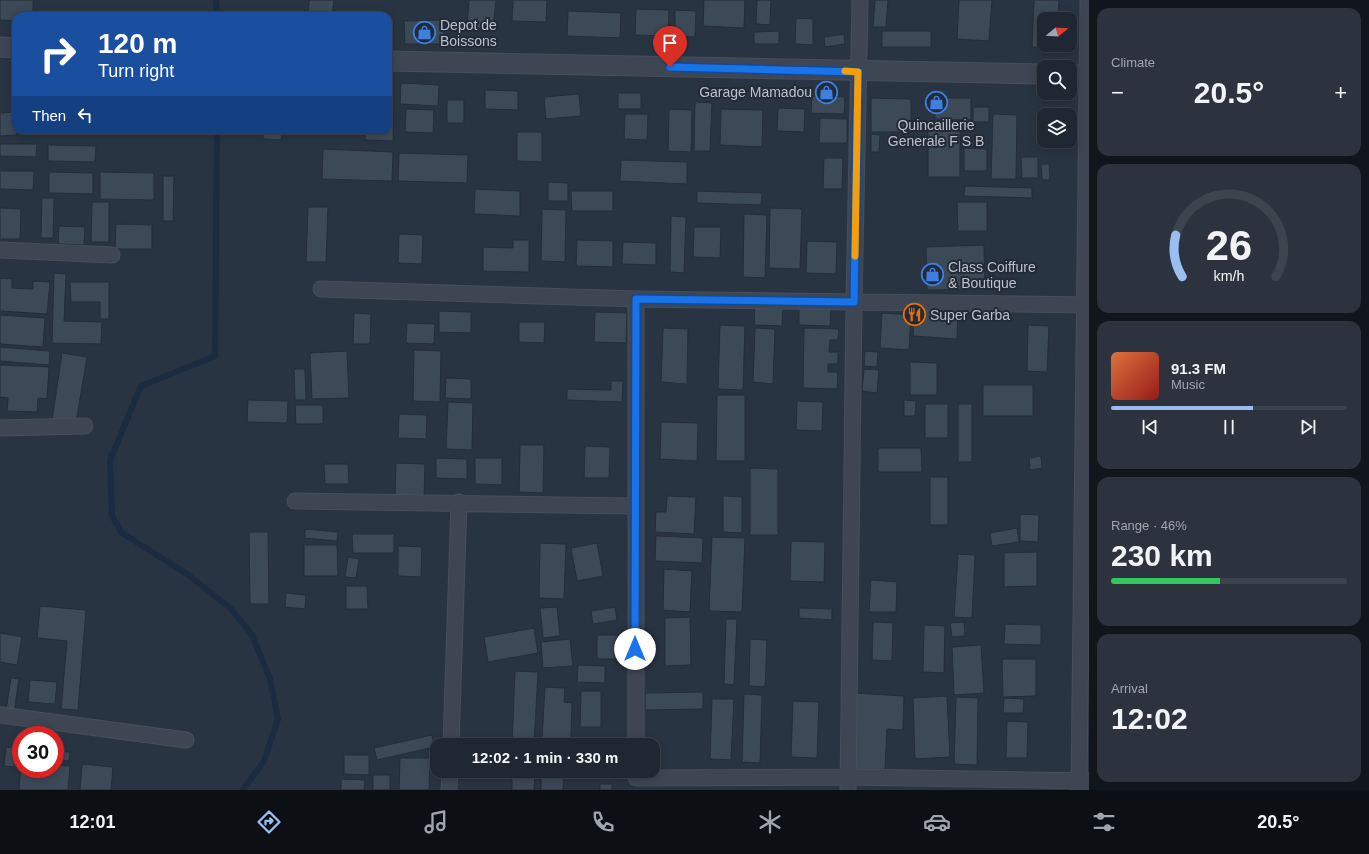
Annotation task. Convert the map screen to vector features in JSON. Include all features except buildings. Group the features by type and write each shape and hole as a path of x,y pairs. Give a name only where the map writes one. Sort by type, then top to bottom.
{"street":[{"path":"848,783 854,302 860,0"},
{"path":"636,780 1082,784 1087,305 1082,75 1088,0"},
{"path":"0,47 12,48"},
{"path":"392,61 858,72 1037,74"},
{"path":"0,250 112,255"},
{"path":"320,289 636,299 1087,305"},
{"path":"636,299 634,506 636,738"},
{"path":"0,428 84,426"},
{"path":"295,501 459,502 634,506"},
{"path":"451,738 459,502"},
{"path":"0,715 186,740"},
{"path":"449,790 450,778"}],"waterway":[{"path":"216,0 217,12"},
{"path":"217,134 215,356 141,386 110,460 112,516 122,533 187,574 231,609 252,635 270,679 278,719 264,761 243,790"}],"slow traffic":[{"path":"845,71 858,72 855,256"}],"place":[{"name":"Depot de Boissons","path":"425,33"},
{"name":"Garage Mamadou","path":"827,92"},
{"name":"Quincaillerie Generale F S B","path":"936,103"},
{"name":"Class Coiffure & Boutique","path":"933,275"},
{"name":"Super Garba","path":"915,315"}],"route":[{"path":"635,649 634,506 636,299 854,302 858,72 670,67"}]}
